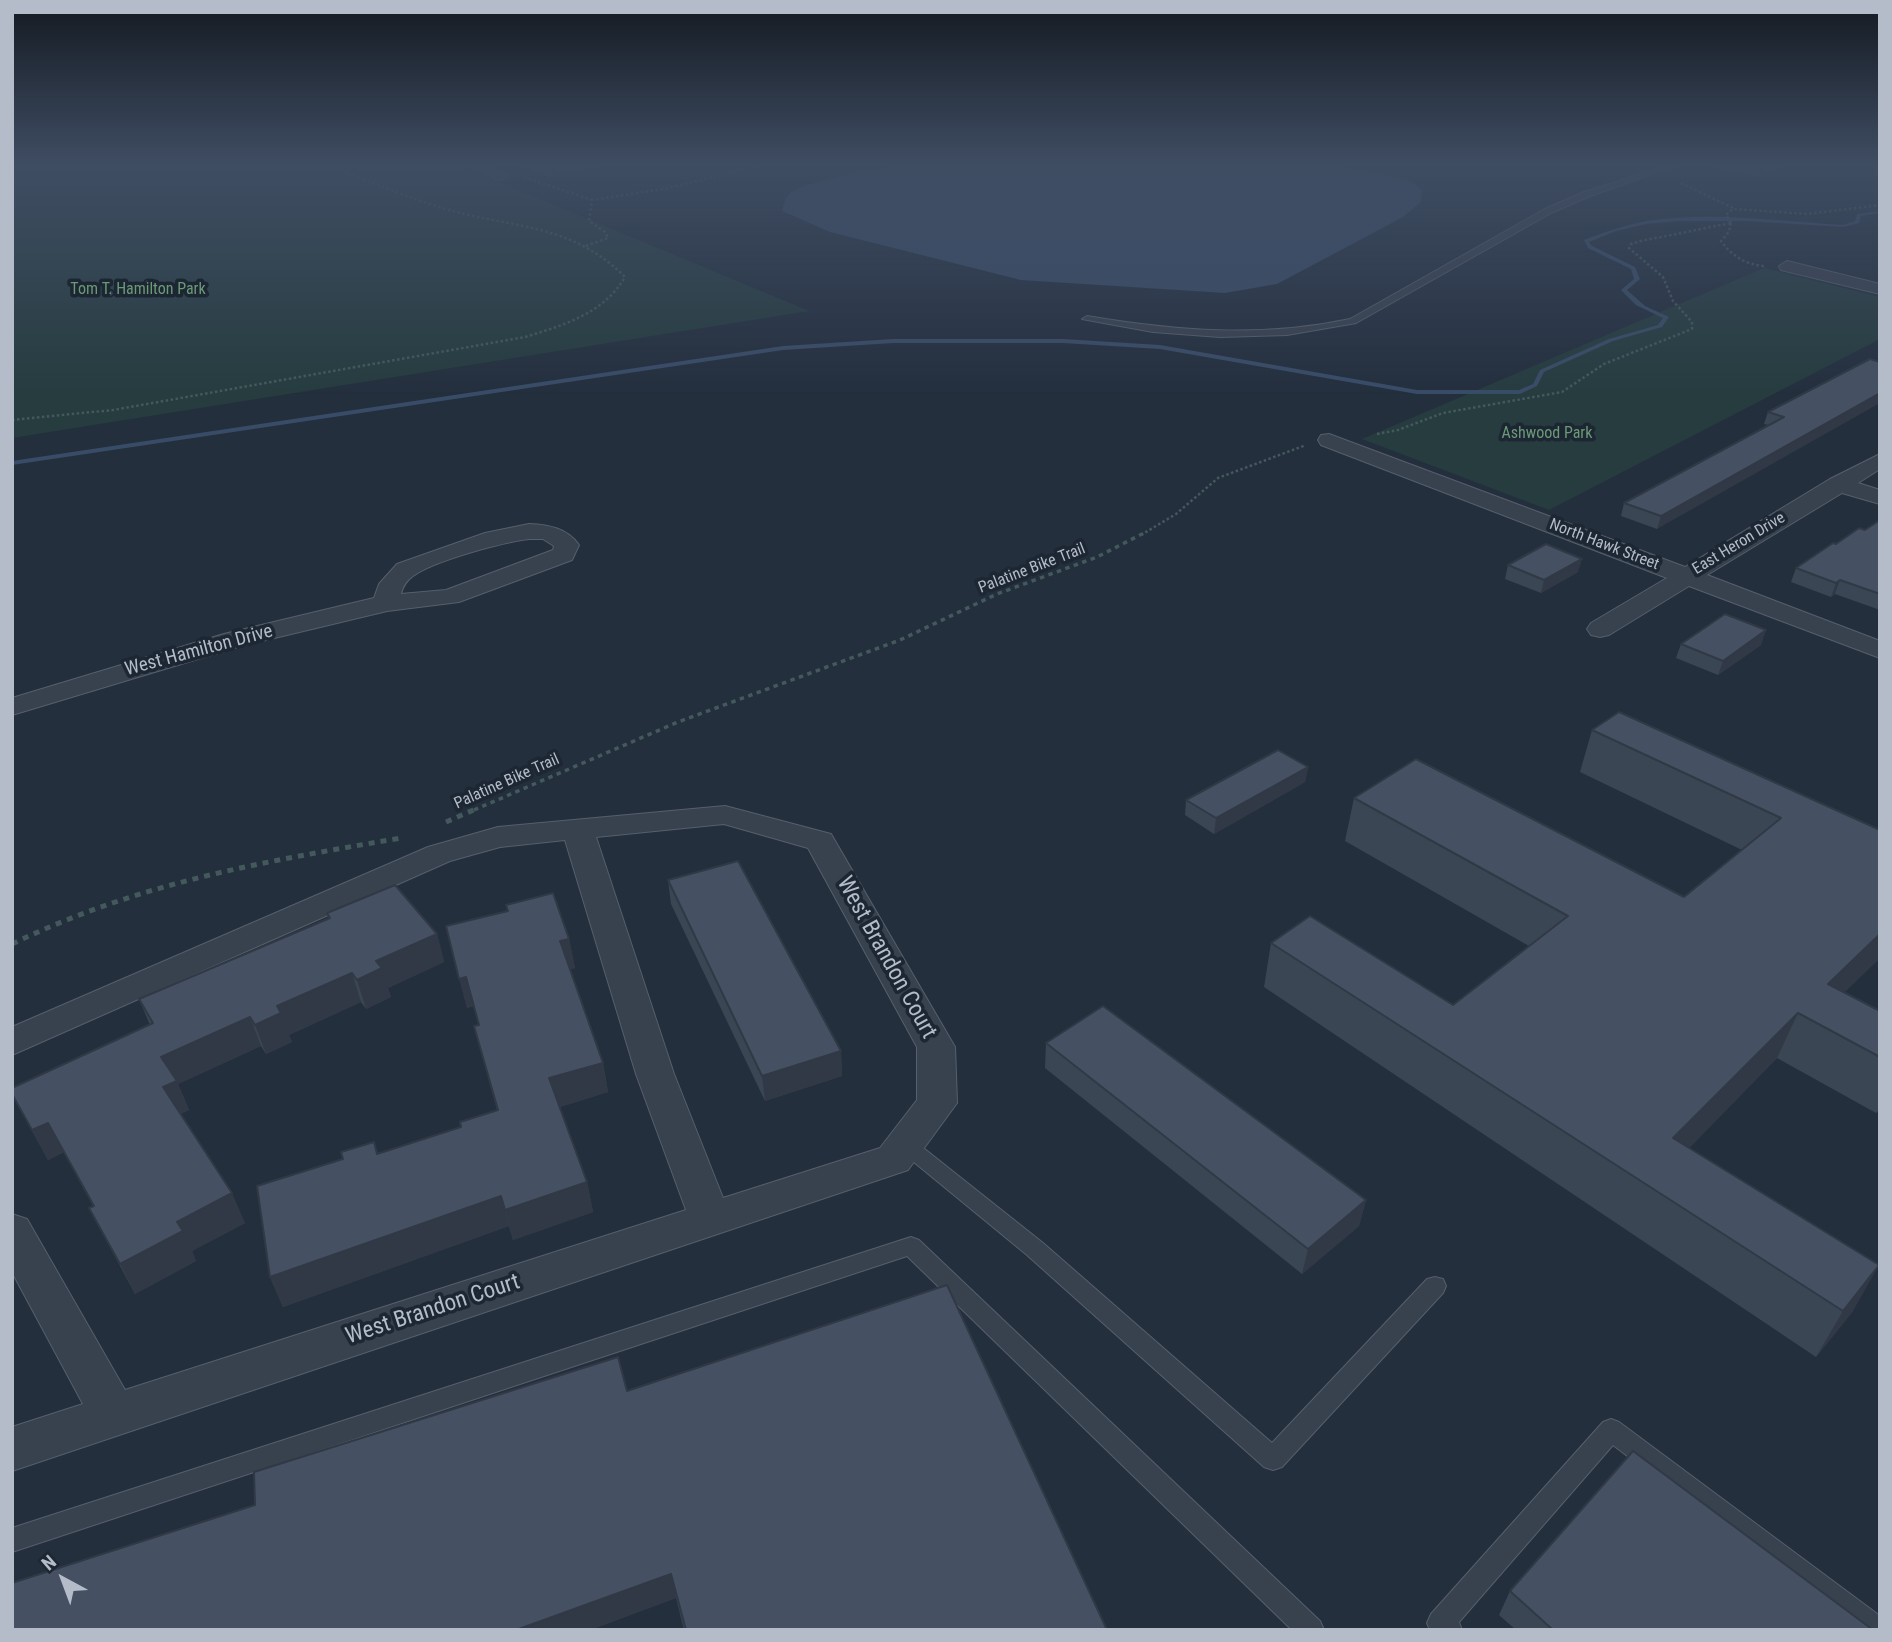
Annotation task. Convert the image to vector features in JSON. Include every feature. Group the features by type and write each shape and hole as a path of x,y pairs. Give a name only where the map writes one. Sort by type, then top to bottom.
{"street":[{"path":"1787,266 1880,289"},
{"name":"North Hawk Street","path":"1329,440 1880,650"},
{"name":"East Heron Drive","path":"1600,629 1880,460"},
{"path":"1838,484 1880,497"},
{"name":"West Hamilton Drive","path":"12,707 233,640 387,603 450,597 563,555 567,545 559,537 543,532 507,535 406,569 394,578 387,592 387,603"},
{"name":"West Brandon Court","path":"12,1042 439,854 498,837 725,814 820,841 936,1047 937,1103 894,1158 12,1449"},
{"path":"577,828 655,1074 710,1219"},
{"path":"12,1231 114,1415"}],"lane":[{"path":"1087,319 1149,329 1233,335 1326,328 1353,321 1495,241"},
{"path":"905,1144 1035,1249 1273,1459 1435,1286"},
{"path":"12,1540 911,1246 1311,1630"},
{"path":"1449,1630 1440,1623 1611,1430 1877,1630"}],"path":[{"path":"12,419 41,419 113,410 525,337 565,325 596,310 618,292 625,277 611,260 571,241"},
{"path":"586,246 605,241"},
{"name":"Palatine Bike Trail","path":"445,822 678,722 900,640 997,594 1097,556 1149,531 1176,514 1218,478 1310,443 1398,430 1453,411 1562,392 1604,364 1674,338 1692,329 1692,322 1673,301 1664,277 1629,248 1643,241"},
{"path":"1721,241 1727,251 1758,266 1787,266"},
{"path":"12,944 58,920 176,881 294,855 411,836"}],"green space":[{"name":"Tom T. Hamilton Park","path":"12,241 640,241 809,311 12,438"},
{"name":"Ashwood Park","path":"1764,268 1880,297 1880,339 1549,510 1362,439"}],"water":[{"path":"864,241 1359,241 1277,284 1225,293 1021,280"}],"building":[{"path":"1870,359 1880,362 1880,393 1661,516 1624,503 1784,417 1768,412"},
{"path":"1880,520 1880,594 1840,580 1836,583 1796,568 1859,528 1865,530"},
{"path":"1546,544 1582,559 1544,580 1508,565"},
{"path":"1725,614 1766,630 1723,661 1681,644"},
{"path":"1619,712 1880,830 1880,934 1828,984 1880,1011 1880,1057 1798,1013 1673,1138 1879,1265 1843,1311 1271,943 1310,916 1453,1005 1568,916 1354,798 1416,759 1684,897 1781,818 1592,730"},
{"path":"1278,750 1308,767 1216,818 1186,800"},
{"path":"738,861 841,1051 762,1076 668,880"},
{"path":"395,885 437,934 376,961 382,968 357,980 352,973 277,1006 281,1013 255,1025 250,1017 161,1057 177,1081 163,1087 232,1193 177,1222 183,1231 120,1264 89,1208 94,1206 48,1123 32,1130 12,1094 12,1088 153,1023 139,999 330,918 327,913"},
{"path":"553,893 569,939 560,941 603,1063 549,1078 587,1182 505,1210 501,1196 270,1277 257,1186 343,1159 341,1152 374,1142 377,1154 461,1127 460,1122 498,1110 474,1026 479,1025 466,977 459,979 446,926 508,911 506,905"},
{"path":"1103,1006 1366,1200 1308,1249 1046,1043"},
{"path":"947,1285 1107,1630 686,1630 671,1574 516,1630 12,1630 12,1583 255,1505 254,1472 618,1357 627,1391"},
{"path":"1633,1451 1873,1630 1553,1630 1510,1591"}],"waterway":[{"path":"12,463 783,348 893,341 1063,341 1160,347 1417,392 1520,392 1535,385 1542,371 1611,340 1660,326 1666,317 1643,307 1624,290 1637,279 1633,268 1590,247 1587,241"}]}
